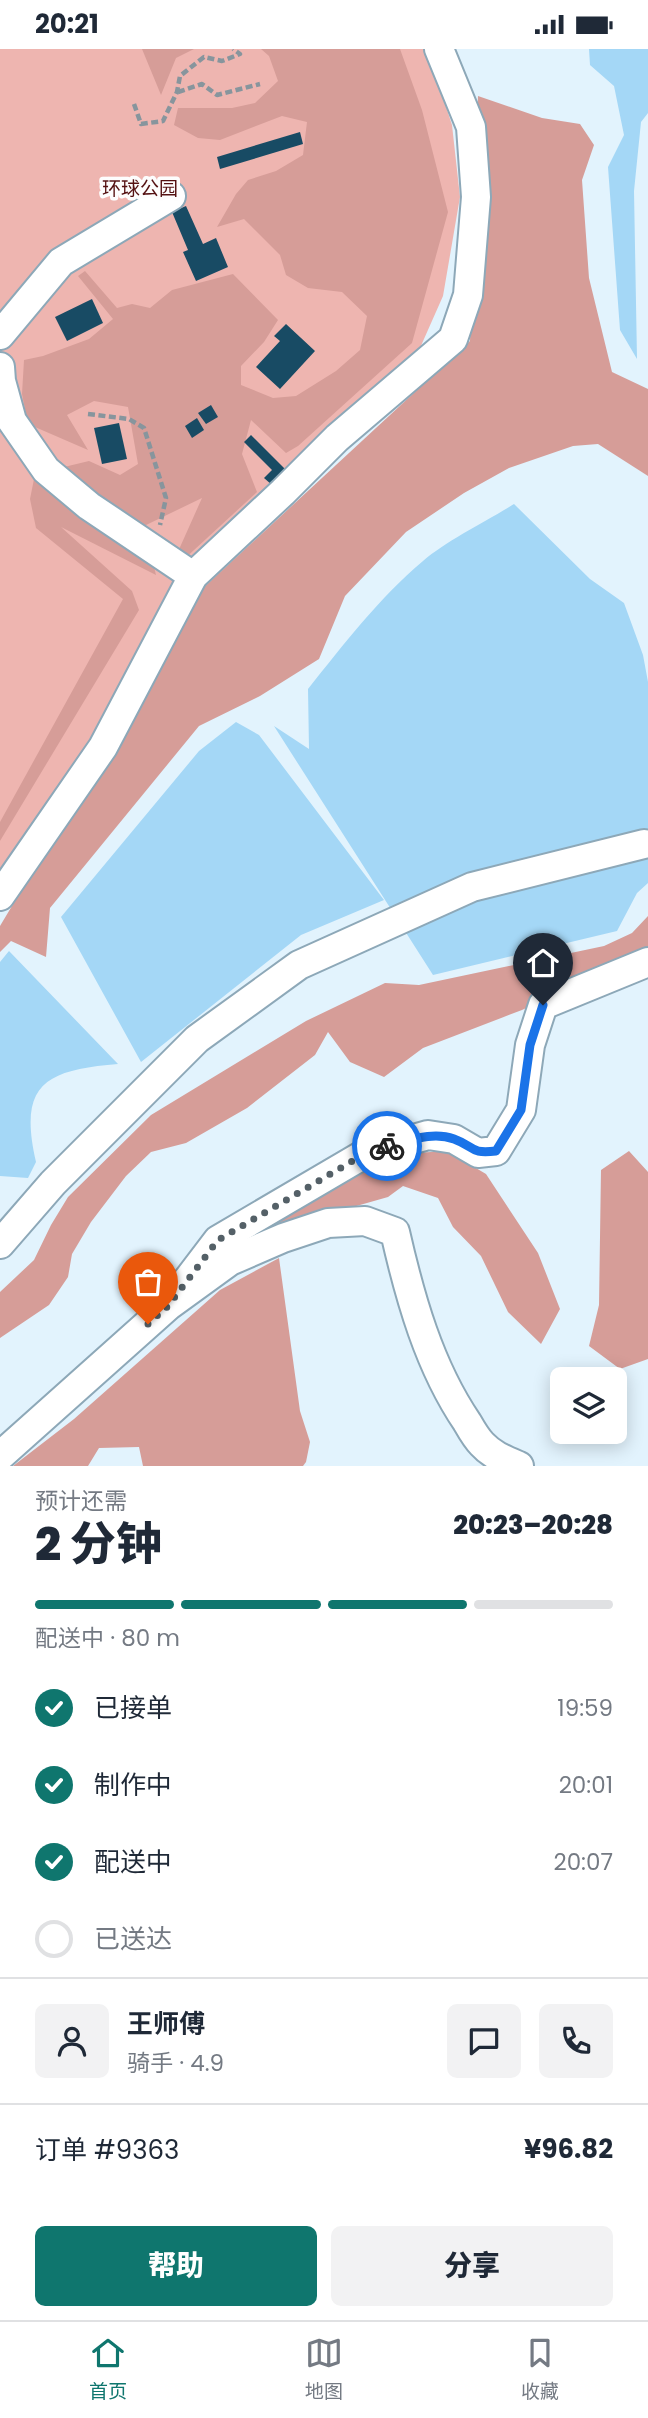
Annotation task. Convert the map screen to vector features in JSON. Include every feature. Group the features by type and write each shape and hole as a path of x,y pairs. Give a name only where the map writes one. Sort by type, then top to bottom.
{"lane":[{"path":"0,896 103,747 192,576 337,438 453,339 468,295 476,197 471,127 439,49"},
{"path":"0,335 61,261 171,196"},
{"path":"0,367 12,421 46,470 89,506 192,576"},
{"path":"0,1244 53,1183 198,1039 299,965 472,887 644,844"},
{"path":"168,1306 218,1240 368,1152 428,1135 454,1139 478,1153 496,1151 521,1110 530,1045 543,1005 648,961"},
{"path":"0,1456 168,1306 230,1261 283,1238 328,1223 365,1221 395,1232 407,1282 433,1359 457,1408 485,1455 499,1457 519,1466"}],"path":[{"path":"134,104 141,124 163,121 177,92 180,76 204,57 222,61 240,54 233,49"},
{"path":"177,92 202,84 217,95 260,84"},
{"path":"88,414 129,419 144,428 166,498 155,550"}],"green space":[{"name":"环球公园","path":"0,49 427,49 452,125 460,197 443,296 420,348 205,556 91,746 0,883"}],"shaded area":[{"path":"142,49 194,49 176,58 161,95"},
{"path":"261,49 400,49 422,110 448,212 412,343 298,446 286,453 251,420 242,454 257,492 168,574 202,498 144,526 156,575 61,527 132,591 139,610 0,841 0,822 123,599 36,528 30,499 35,474 89,461 120,475 138,464 128,407 94,401 67,415 88,450 28,424 22,394 24,360 89,339 113,319 78,276 85,271 117,308 132,304 150,308 172,290 233,274 278,320 264,342 241,366 241,385 273,398 296,396 336,371 360,350 367,316 342,292 308,288 286,275 280,255 244,219 217,227 236,194 248,180 276,171 303,155 307,122 282,116 220,140 198,138 174,125 178,108 232,108 255,103 278,81 269,56"},
{"path":"478,96 542,118 580,124 594,145 582,180 589,278 612,372 648,389 648,476 598,444 573,446 509,468 464,493 406,532 345,596 319,659 260,696 199,726 50,908 46,957 11,941 0,952 0,926 202,589 470,341"},
{"path":"648,916 648,950 522,1010 423,1048 384,1077 350,1062 328,1032 315,1055 247,1108 186,1143 151,1152 126,1176 91,1222 72,1254 68,1277 49,1305 0,1338 0,1292 34,1260 68,1197 151,1115 306,1021 385,983 419,985 604,946 632,933"},
{"path":"447,1151 486,1174 538,1253 560,1309 541,1344 508,1312 481,1256 453,1227 438,1198 403,1186 388,1197 265,1232 274,1210 399,1154"},
{"path":"629,1151 648,1172 648,1359 626,1367 617,1367 589,1346 599,1305 601,1170"},
{"path":"279,1258 300,1411 310,1442 303,1466 143,1466 139,1447 99,1448 88,1466 13,1466 74,1419 220,1290"}],"water":[{"path":"589,49 648,49 648,113 641,122 634,191 637,359 620,330 608,167 624,135 614,86 590,65"},
{"path":"514,504 590,579 624,603 643,655 648,682 648,883 637,893 617,931 433,975 274,726 309,749 308,689 349,638 392,590 423,561"},
{"path":"236,722 259,735 384,900 301,935 141,1062 61,917 199,751"},
{"path":"9,951 118,1064 72,1071 55,1077 43,1086 35,1098 31,1115 31,1136 36,1162 28,1178 0,1176 0,962"}],"building":[{"path":"300,132 303,144 220,169 217,157"},
{"path":"186,206 203,244 216,238 228,267 196,281 183,252 188,250 172,212"},
{"path":"92,299 103,323 67,341 55,317"},
{"path":"286,324 315,351 280,389 256,367 280,341 274,336"},
{"path":"211,405 218,417 206,424 198,413"},
{"path":"197,418 204,430 192,438 185,426"},
{"path":"119,423 127,459 102,464 94,428"},
{"path":"251,435 287,471 272,485 264,478 272,470 244,442"}],"way so far":[{"path":"148,1324 168,1306 218,1240 368,1152 387,1146"}],"route":[{"path":"387,1146 428,1135 454,1139 478,1153 496,1151 521,1110 530,1045 543,1005"}]}
